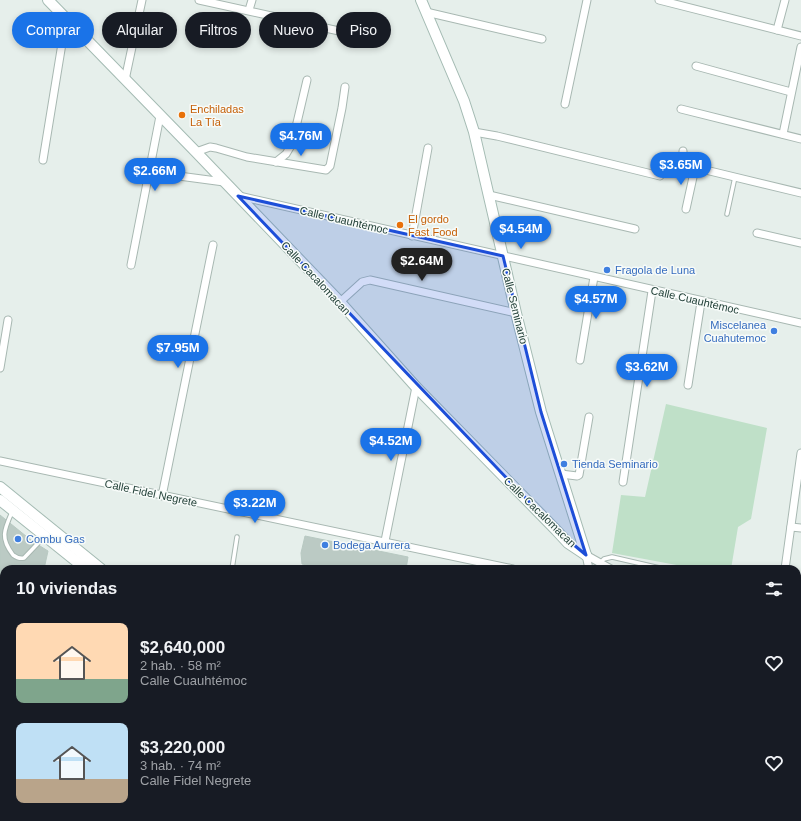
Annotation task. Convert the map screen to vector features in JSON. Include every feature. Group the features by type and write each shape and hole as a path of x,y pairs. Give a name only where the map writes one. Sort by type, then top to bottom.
{"street":[{"name":"Calle Cacalomacan","path":"48,0 59,12"},
{"path":"125,80 142,0"},
{"path":"199,0 336,30"},
{"path":"250,10 252,0"},
{"name":"Calle Seminario","path":"421,0 464,102 474,132 516,313 541,412 588,565"},
{"path":"565,104 587,0"},
{"path":"659,0 690,4 801,36"},
{"path":"777,30 785,0"},
{"path":"426,12 542,39"},
{"path":"783,134 801,47"},
{"path":"43,160 61,48"},
{"name":"Calle Cacalomacan","path":"94,48 340,302 416,387 568,543 586,555"},
{"path":"696,66 792,92"},
{"path":"276,162 286,154 292,144 308,80"},
{"path":"196,152 210,147 248,157 322,170 329,169 345,87"},
{"path":"682,109 801,139"},
{"path":"131,265 160,116"},
{"path":"474,132 497,136 660,176"},
{"path":"412,236 428,148"},
{"path":"683,150 683,164 801,192"},
{"path":"686,209 695,168"},
{"path":"149,172 224,182"},
{"path":"489,195 635,229"},
{"name":"Calle Cuauhtémoc","path":"238,196 801,324"},
{"path":"756,233 801,243"},
{"path":"162,496 213,245"},
{"path":"580,360 594,277"},
{"path":"340,302 362,282 370,280 516,313"},
{"path":"623,482 652,290"},
{"path":"688,385 701,302"},
{"path":"0,368 8,320"},
{"path":"385,541 416,387"},
{"path":"561,474 579,475 589,417"},
{"path":"786,565 801,453"},
{"name":"Calle Fidel Negrete","path":"0,461 495,565"},
{"path":"0,487 97,565"},
{"path":"0,500 81,565"},
{"path":"791,526 801,528"},
{"path":"586,555 605,565"}],"lane":[{"path":"727,214 735,176"},
{"path":"13,511 3,533 5,544 16,557 20,559 24,558 45,536"},
{"path":"233,565 237,537"},
{"path":"600,562 604,558 612,557 647,565"}],"highlighted area":[{"path":"238,196 503,256 541,412 586,555 556,530"}],"green space":[{"path":"666,404 767,428 751,519 738,527 732,565 676,565 612,553 621,495 645,497"}],"building":[{"path":"0,515 32,541 48,551 45,565 0,565"},
{"name":"Bodega Aurrera","path":"305,536 408,557 407,565 307,565 302,564 301,553"}],"place":[{"name":"Enchiladas La Tía","path":"182,115"},
{"name":"El gordo Fast Food","path":"400,225"},
{"name":"Fragola de Luna","path":"607,270"},
{"name":"Miscelanea Cuahutemoc","path":"774,331"},
{"name":"Tienda Seminario","path":"564,464"},
{"name":"Combu Gas","path":"18,539"},
{"name":"Bodega Aurrera","path":"325,545"}]}
